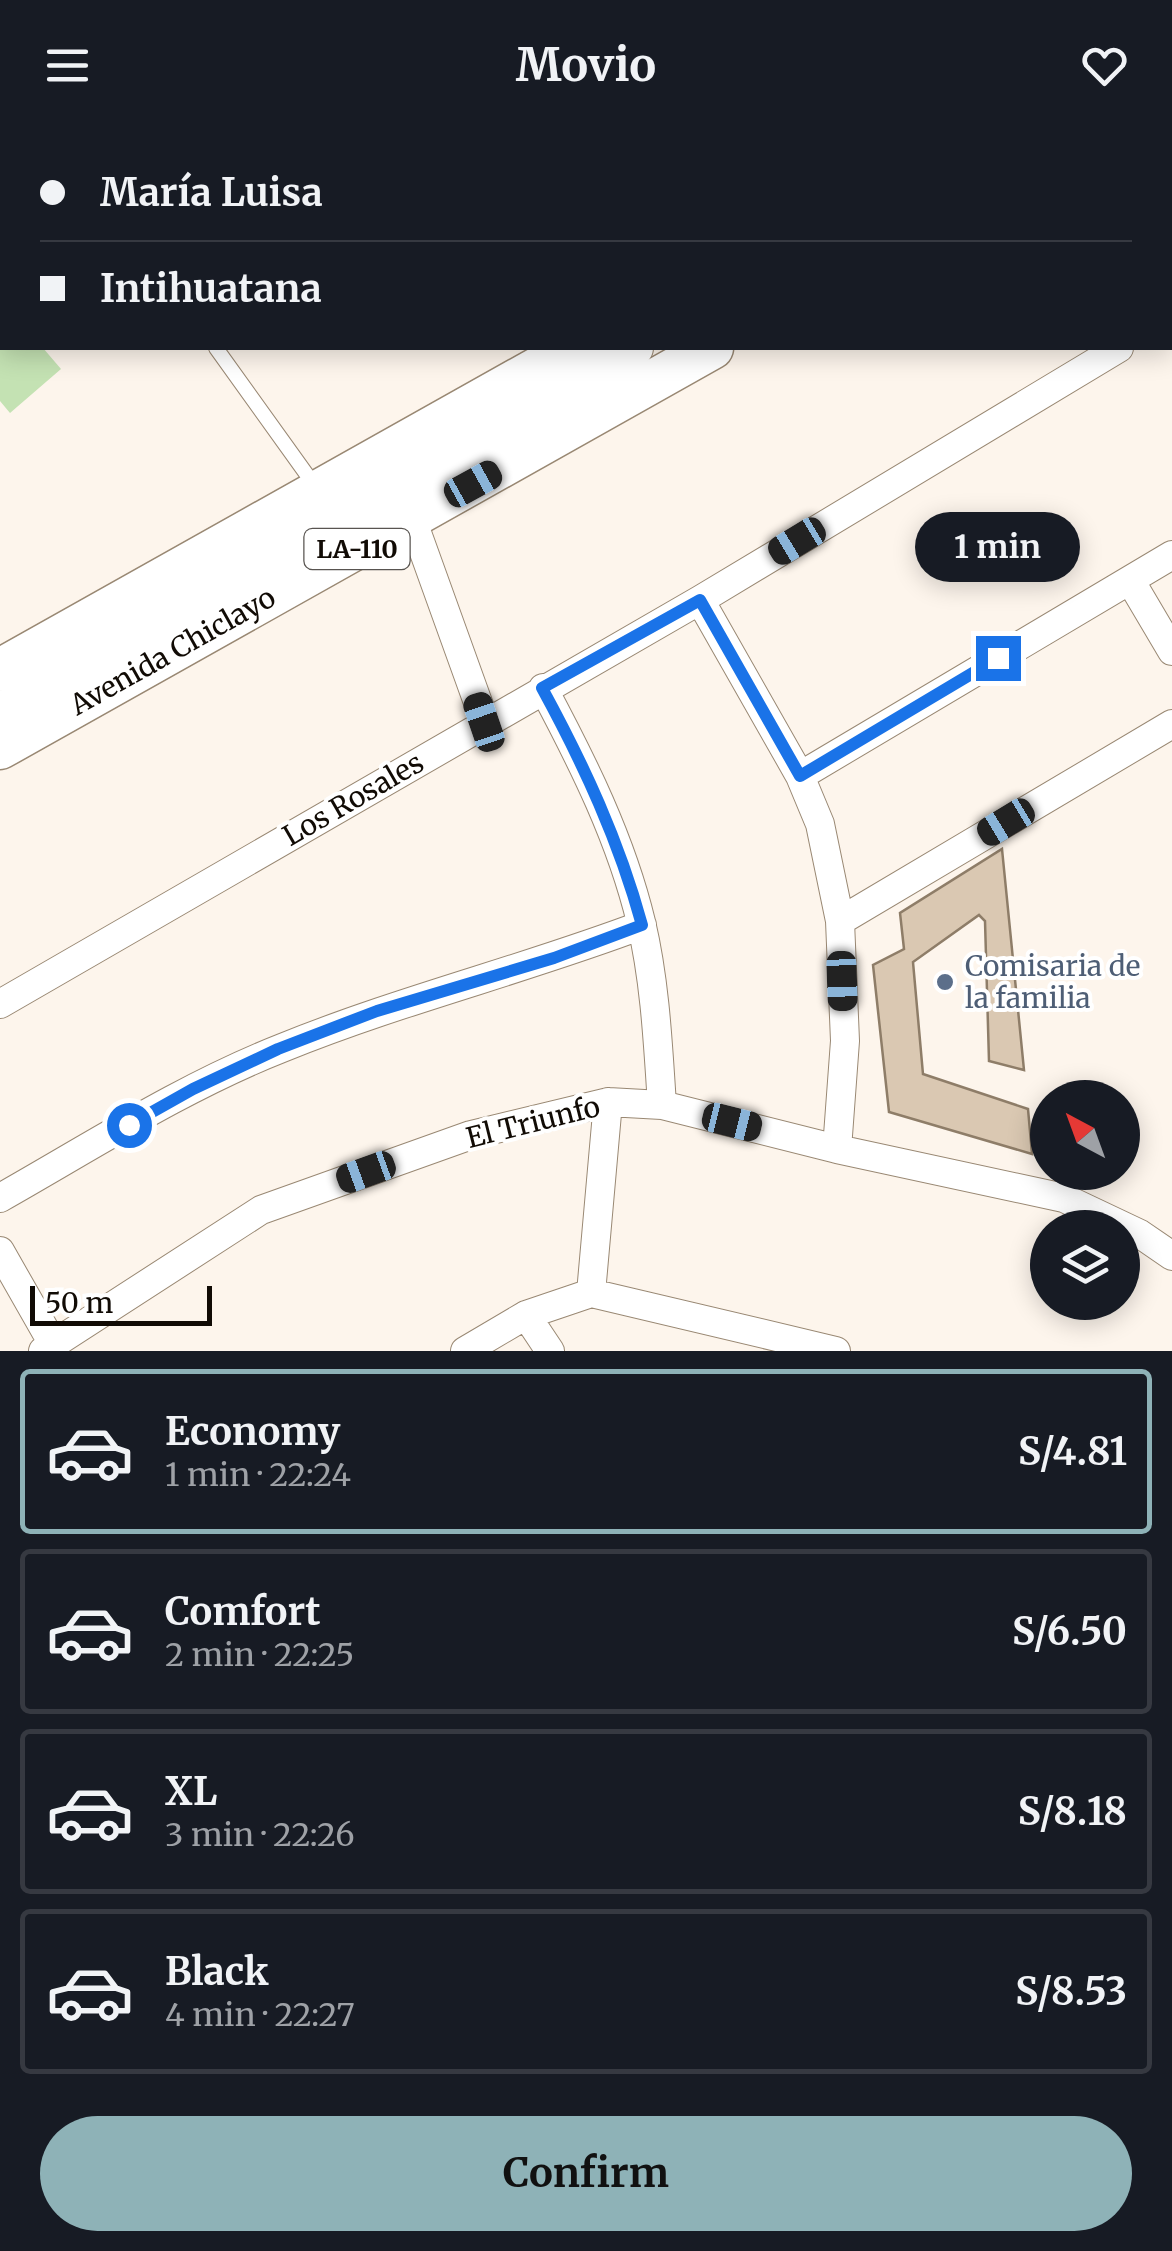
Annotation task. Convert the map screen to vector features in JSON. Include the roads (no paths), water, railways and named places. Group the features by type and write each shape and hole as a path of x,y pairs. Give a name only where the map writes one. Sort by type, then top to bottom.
{"main road":[{"name":"LA-110","path":"0,670 570,350"},
{"name":"Avenida Chiclayo","path":"0,748 708,350"}],"street":[{"name":"Avenida Chiclayo","path":"0,712 631,350"},
{"name":"Los Rosales","path":"0,1004 700,600 1116,350"},
{"path":"412,518 484,722"},
{"path":"800,776 1172,555"},
{"path":"1130,580 1172,651"},
{"path":"700,600 800,776 820,824 840,921 844,1041 837,1148"},
{"path":"542,688 582,762 614,834 642,925 654,998 662,1105"},
{"path":"840,921 1172,724"},
{"path":"0,1198 193,1089 278,1049 377,1011 554,958 642,925"},
{"path":"592,1294 608,1102"},
{"name":"El Triunfo","path":"48,1348 261,1210 470,1135 608,1102 662,1105 1064,1198 1140,1234 1172,1256"},
{"path":"0,1250 48,1348"},
{"path":"464,1351 526,1316 592,1294 836,1351"},
{"path":"526,1316 550,1351"}],"lane":[{"path":"217,350 318,491"}],"place":[{"name":"Comisaria de la familia","path":"945,982"}]}
